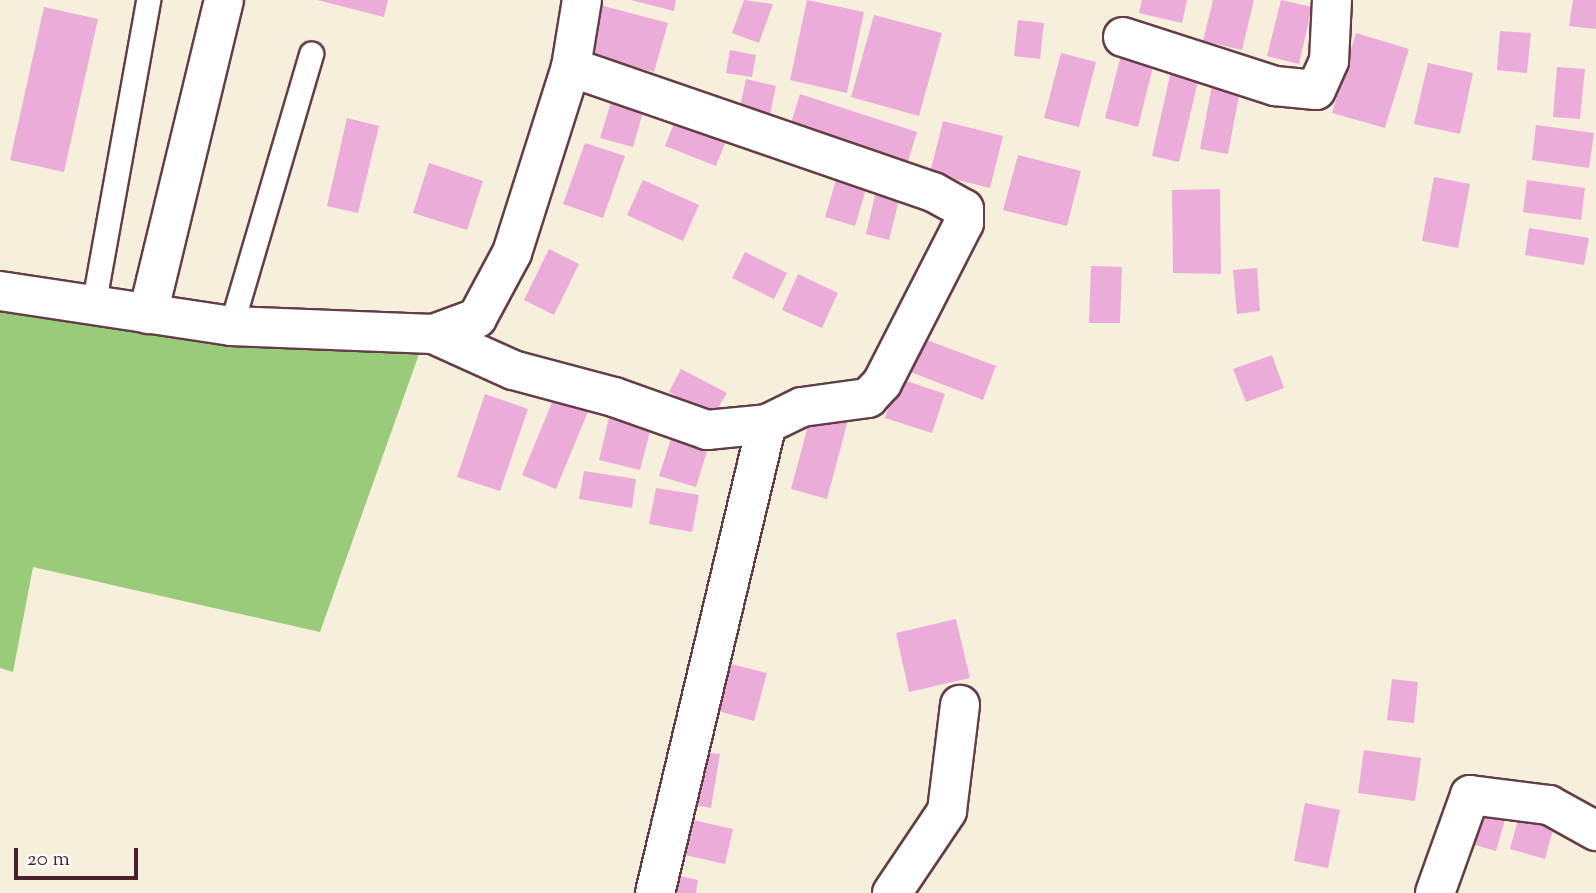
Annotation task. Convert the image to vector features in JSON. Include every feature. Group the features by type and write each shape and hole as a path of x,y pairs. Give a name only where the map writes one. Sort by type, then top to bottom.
{"street":[{"path":"148,314 224,0"},
{"path":"433,334 477,318 495,294 571,67 582,0"},
{"path":"1123,37 1275,86 1315,90 1329,61 1332,0"},
{"path":"0,291 231,326 433,334 513,370 707,430 767,424 802,407 855,404 882,383 964,223 964,209 933,192 571,67"},
{"path":"655,893 767,424"},
{"path":"892,893 947,811 960,705"},
{"path":"1435,893 1470,794 1549,805 1596,831"}],"lane":[{"path":"93,307 148,0"},
{"path":"231,326 311,54"}],"green space":[{"path":"0,288 423,343 320,632 33,567 13,672 0,668"}],"building":[{"path":"317,0 388,0 384,17"},
{"path":"631,0 676,0 674,11"},
{"path":"744,0 773,4 759,43 732,33"},
{"path":"807,0 864,12 847,93 790,80"},
{"path":"1142,0 1187,0 1182,23 1139,13"},
{"path":"1213,0 1254,0 1242,50 1203,41"},
{"path":"1281,0 1312,7 1299,64 1267,56"},
{"path":"1573,0 1596,0 1596,29 1569,26"},
{"path":"596,4 668,23 654,72 583,53"},
{"path":"44,7 98,19 64,172 10,160"},
{"path":"874,15 942,33 919,116 851,97"},
{"path":"1018,20 1044,23 1040,59 1014,56"},
{"path":"1500,31 1531,33 1527,73 1497,70"},
{"path":"1356,33 1409,49 1385,128 1332,113"},
{"path":"730,50 756,55 752,77 726,73"},
{"path":"1122,51 1155,59 1138,127 1105,118"},
{"path":"1061,53 1096,62 1079,127 1044,118"},
{"path":"1428,63 1473,73 1460,134 1414,124"},
{"path":"1557,67 1585,69 1580,119 1553,117"},
{"path":"1171,71 1199,77 1179,162 1152,156"},
{"path":"746,79 776,86 769,119 739,112"},
{"path":"1213,80 1241,85 1228,154 1200,149"},
{"path":"615,89 647,98 633,147 600,138"},
{"path":"800,94 917,132 906,168 789,130"},
{"path":"680,108 731,128 716,166 665,146"},
{"path":"347,118 379,126 358,213 327,206"},
{"path":"943,121 1003,136 990,188 930,173"},
{"path":"1536,125 1594,133 1589,168 1532,160"},
{"path":"585,143 625,156 603,218 563,204"},
{"path":"1018,155 1081,171 1067,226 1003,210"},
{"path":"429,163 483,181 467,230 413,213"},
{"path":"837,177 867,186 855,226 825,217"},
{"path":"1434,177 1470,184 1458,248 1422,241"},
{"path":"643,180 699,205 683,241 627,215"},
{"path":"1527,180 1585,188 1581,220 1523,212"},
{"path":"1220,189 1221,274 1173,273 1172,190"},
{"path":"875,195 899,200 889,240 866,234"},
{"path":"1529,228 1589,238 1584,265 1525,255"},
{"path":"549,249 579,264 554,315 524,300"},
{"path":"745,252 787,273 774,299 732,278"},
{"path":"1091,266 1122,267 1120,323 1089,323"},
{"path":"1257,268 1260,311 1237,314 1233,270"},
{"path":"798,274 838,293 822,328 782,310"},
{"path":"916,336 996,366 983,400 903,369"},
{"path":"1272,355 1284,388 1246,402 1233,369"},
{"path":"681,369 727,393 713,416 669,392"},
{"path":"898,378 945,394 932,433 885,418"},
{"path":"558,388 592,402 556,489 522,475"},
{"path":"485,394 528,409 500,491 457,477"},
{"path":"612,405 654,416 640,470 599,460"},
{"path":"812,411 848,420 827,499 791,489"},
{"path":"676,423 712,435 696,487 659,476"},
{"path":"584,471 636,479 632,508 579,499"},
{"path":"656,488 699,495 692,532 649,524"},
{"path":"956,619 970,678 909,692 896,633"},
{"path":"731,664 767,673 754,721 718,711"},
{"path":"1392,679 1418,682 1414,723 1387,720"},
{"path":"1364,750 1421,758 1415,801 1358,793"},
{"path":"697,751 720,754 711,808 689,804"},
{"path":"1478,796 1509,806 1496,851 1464,842"},
{"path":"1305,803 1340,810 1328,868 1294,861"},
{"path":"1522,805 1557,815 1545,859 1510,849"},
{"path":"693,820 733,829 725,864 685,855"},
{"path":"665,873 698,880 696,893 661,893"}]}
